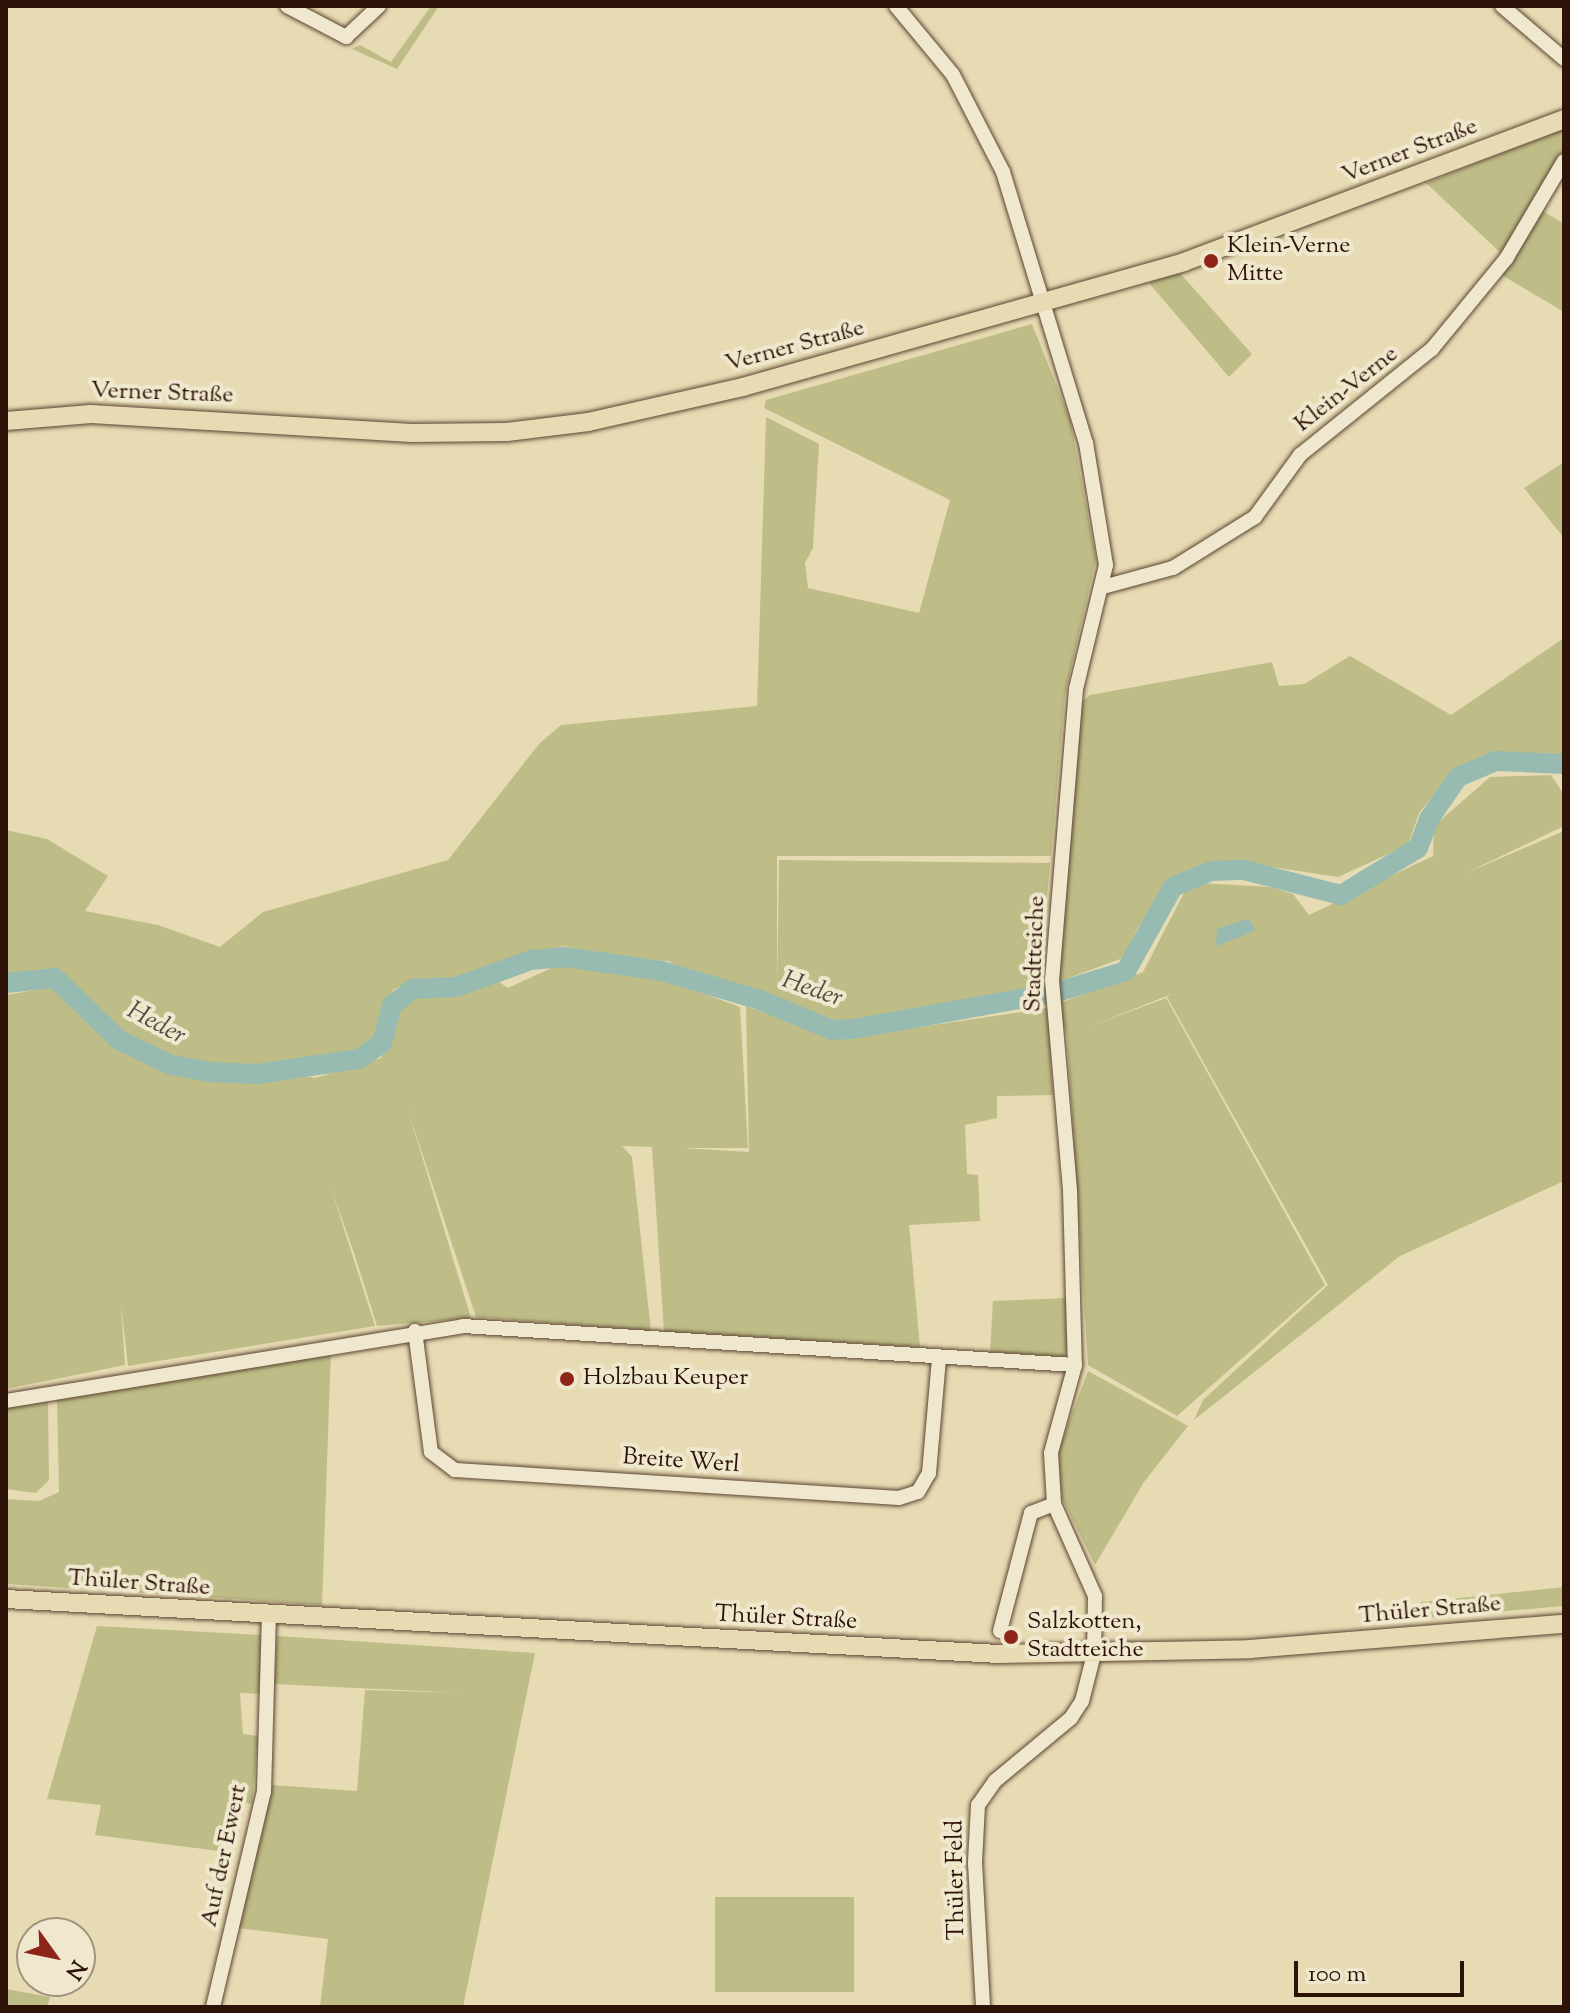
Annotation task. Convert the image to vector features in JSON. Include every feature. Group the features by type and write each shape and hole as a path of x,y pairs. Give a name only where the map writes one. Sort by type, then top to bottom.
{"main road":[{"name":"Verner Straße","path":"6,421 91,414 411,433 534,429 588,422 743,387 1184,262 1564,119"},
{"name":"Thüler Straße","path":"6,1599 269,1616 1094,1654 1250,1649 1564,1624"}],"street":[{"path":"287,6 346,37 379,6"},
{"name":"Stadtteiche","path":"896,6 953,75 994,149 1026,239 1042,303 1086,443 1104,546 1103,587 1076,689 1052,980 1070,1190 1075,1365 1051,1453 1054,1504 1095,1596 1094,1654"},
{"path":"1502,6 1564,59"},
{"name":"Klein-Verne","path":"1103,587 1173,568 1255,517 1300,455 1432,349 1506,259 1564,161"},
{"path":"6,1401 415,1331 463,1326 939,1359 1075,1365"},
{"name":"Breite Werl","path":"415,1331 431,1452 455,1470 899,1498 918,1492 929,1473 939,1359"},
{"path":"1000,1631 1031,1513 1054,1504"},
{"name":"Auf der Ewert","path":"213,2007 264,1792 269,1616"},
{"name":"Thüler Feld","path":"983,2007 975,1863 978,1805 995,1781 1071,1718 1082,1701 1094,1654"}],"shaded area":[{"path":"431,6 439,6 397,69 352,49 360,45 391,62"},
{"path":"1564,129 1564,149 1503,255 1426,183"},
{"path":"1543,211 1564,224 1564,312 1500,274"},
{"path":"1179,272 1252,354 1229,377 1149,283"},
{"path":"1032,324 1070,419 1096,559 1065,694 1051,856 777,856 777,993 779,860 1050,863 1039,988 833,1023 766,995 696,977 668,961 614,958 565,946 525,954 455,980 407,983 393,990 376,1038 357,1052 257,1065 315,1078 381,1058 397,1015 412,998 499,982 508,988 560,964 656,976 740,1007 748,1148 682,1148 749,1152 746,1006 839,1039 1048,1008 1053,1095 997,1096 997,1118 965,1125 967,1174 978,1175 980,1221 909,1225 920,1347 664,1332 652,1147 622,1146 632,1157 651,1331 476,1317 408,1110 471,1318 377,1326 331,1188 375,1326 128,1366 121,1304 125,1365 6,1389 6,995 52,987 73,1006 65,993 74,985 83,995 73,982 58,973 6,977 6,830 47,839 108,876 85,911 158,925 220,947 263,912 448,860 539,744 561,725 757,706 766,417 819,444 813,548 805,563 808,588 919,613 950,500 764,408 766,400"},
{"path":"1564,462 1564,538 1524,488"},
{"path":"1564,638 1564,754 1493,756 1452,773 1419,813 1408,845 1338,877 1244,863 1208,865 1170,881 1136,931 1126,957 1057,982 1080,704 1090,695 1272,662 1279,686 1304,684 1350,656 1451,715"},
{"path":"1551,775 1564,795 1564,826 1466,873 1564,831 1564,1181 1400,1256 1194,1420 1203,1400 1328,1285 1167,997 1172,994 1091,1026 1166,998 1325,1285 1177,1416 1088,1365 1067,1036 1057,1004 1143,972 1186,889 1201,883 1270,887 1293,894 1309,915 1433,856 1434,826 1490,777"},
{"path":"1067,1298 1069,1347 1063,1357 990,1352 993,1301"},
{"path":"331,1350 322,1605 6,1584 6,1499 39,1501 59,1492 57,1398"},
{"path":"1088,1371 1188,1426 1144,1482 1095,1565 1062,1498 1058,1451"},
{"path":"48,1400 49,1480 36,1493 6,1489 6,1407"},
{"path":"1564,1587 1564,1606 1422,1618 1421,1602"},
{"path":"97,1626 262,1635 260,1694 240,1693 243,1734 258,1736 252,1804 234,1801 219,1851 95,1835 101,1805 47,1799"},
{"path":"277,1636 535,1653 463,2007 320,2007 328,1939 237,1928 272,1785 357,1791 365,1690 461,1693 274,1684"},
{"path":"715,1897 854,1897 854,1992 715,1992"},
{"path":"6,1989 16,1991 16,1997 50,1997 47,2007 6,2007"}],"water":[{"path":"1249,918 1255,931 1216,946 1217,929"}],"waterway":[{"name":"Heder","path":"6,983 55,978 119,1040 171,1065 211,1072 257,1074 359,1059 382,1043 392,1005 413,989 456,987 531,960 564,957 662,971 760,1000 832,1030 854,1029 1057,992 1126,971 1173,887 1211,871 1244,870 1341,895 1418,848 1429,819 1458,777 1496,761 1564,764"}],"place":[{"name":"Klein-Verne Mitte","path":"1211,261"},
{"name":"Holzbau Keuper","path":"567,1379"},
{"name":"Salzkotten, Stadtteiche","path":"1011,1637"}]}
